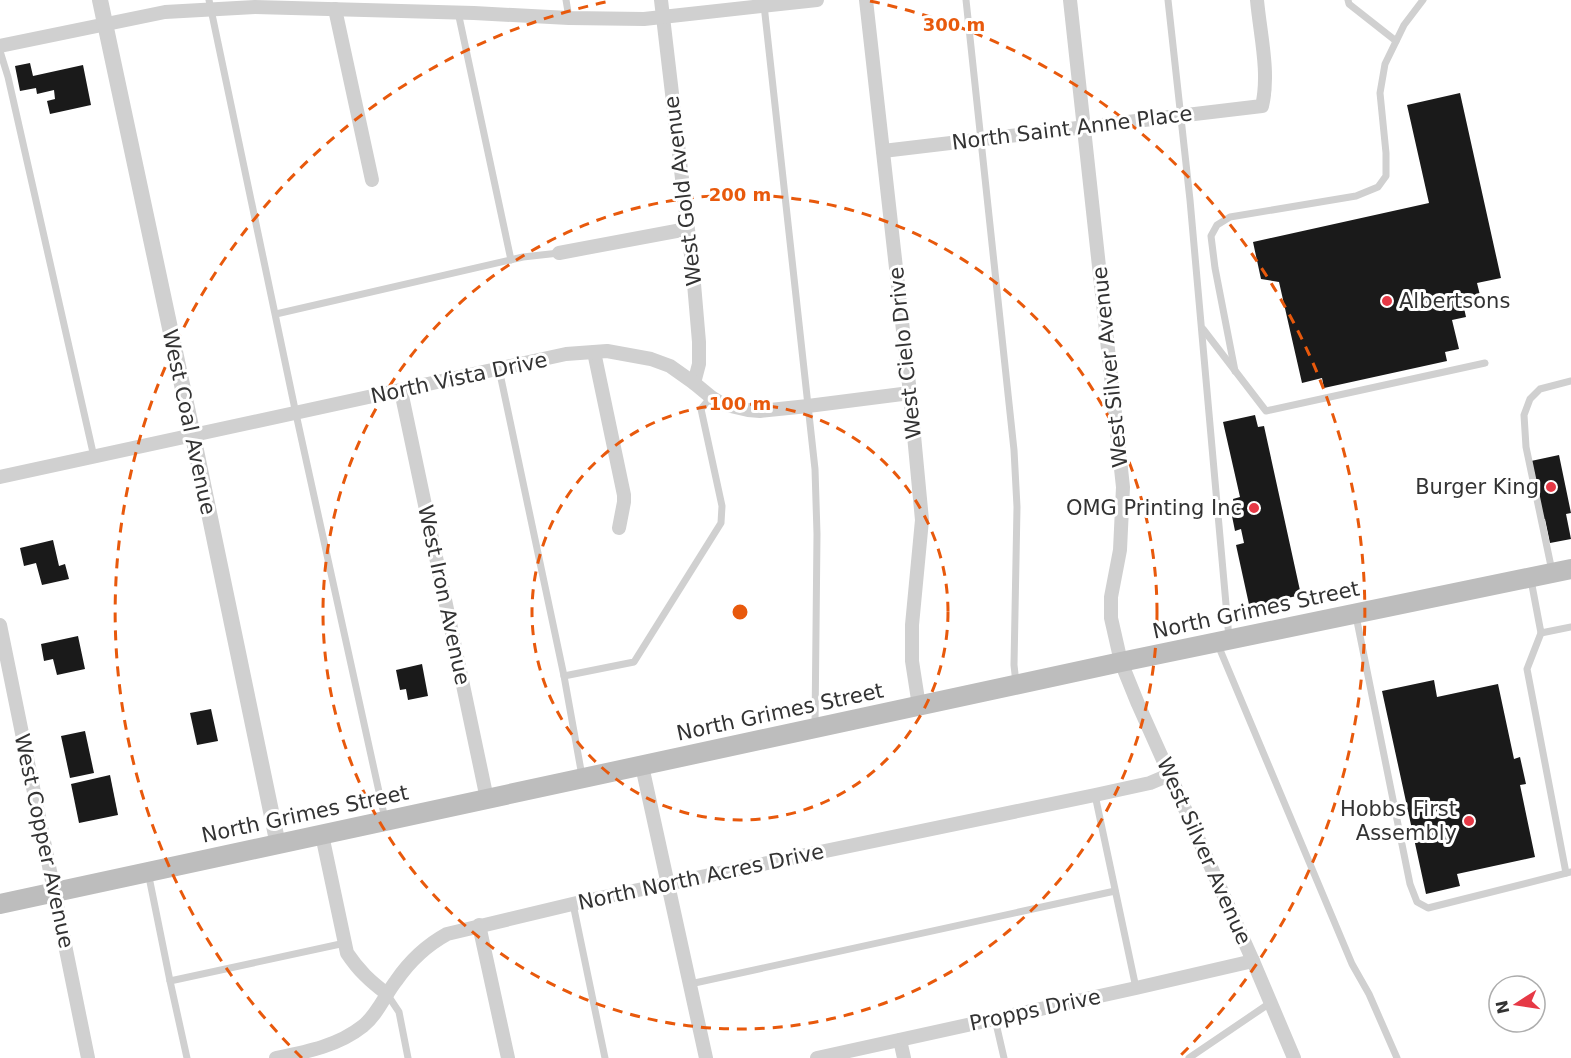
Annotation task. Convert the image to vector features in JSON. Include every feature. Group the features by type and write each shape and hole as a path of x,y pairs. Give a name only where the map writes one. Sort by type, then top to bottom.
{"main road":[{"name":"North Grimes Street","path":"0,904 1121,662 1562,571"}],"street":[{"name":"West Coal Avenue","path":"99,0 278,845"},
{"name":"West Gold Avenue","path":"661,0 699,342 699,364 694,382"},
{"path":"0,46 210,5 255,7 289,4 335,9 380,5 458,12 473,6 569,18 644,19 763,3 818,0"},
{"name":"West Cielo Drive","path":"866,0 922,520 912,625 912,661 919,706"},
{"name":"West Silver Avenue","path":"1070,0 1123,487 1120,550 1111,597 1111,618 1121,662 1138,704 1253,961 1288,1055"},
{"name":"North Saint Anne Place","path":"883,151 1262,106 1266,91 1257,0"},
{"path":"335,9 372,180"},
{"path":"559,253 687,228"},
{"name":"North Vista Drive","path":"0,477 566,354 608,351 651,359 670,366 722,404 748,410 808,406 910,393"},
{"path":"594,352 624,495 618,528"},
{"name":"West Iron Avenue","path":"401,391 487,799"},
{"name":"West Copper Avenue","path":"0,625 88,1058"},
{"path":"642,766 706,1058"},
{"name":"North North Acres Drive","path":"276,1058 309,1055 365,1025 396,980 420,953 447,934 668,883 1150,783 1169,775"},
{"path":"322,835 347,953 368,980 387,994"},
{"path":"479,925 508,1058"},
{"name":"Propps Drive","path":"817,1058 1253,961"},
{"path":"900,1040 904,1058"}],"lane":[{"path":"566,0 569,18"},
{"path":"966,0 1015,473 1017,507 1014,665 1016,685"},
{"path":"1168,0 1202,328 1223,642 1352,964 1369,994 1397,1058"},
{"path":"1348,0 1349,4 1396,41"},
{"path":"1235,371 1211,236 1217,225 1230,217 1356,196 1378,188 1386,176 1380,93 1385,64 1404,25 1423,0"},
{"path":"763,3 815,469 817,512 815,729"},
{"path":"210,5 296,414 386,821"},
{"path":"458,12 511,260"},
{"path":"0,51 11,89 94,457"},
{"path":"276,314 523,257 559,253"},
{"path":"1202,328 1266,411 1485,363"},
{"path":"499,369 564,676 583,779"},
{"path":"1562,571 1526,447 1524,415 1530,399 1540,389 1571,381"},
{"path":"564,676 634,662 722,523 722,506 701,410 711,397"},
{"path":"1356,614 1410,884 1417,902 1428,908 1568,873 1527,669 1541,633 1531,578"},
{"path":"1541,633 1571,627"},
{"path":"1095,795 1136,988"},
{"path":"148,872 187,1058"},
{"path":"690,984 1115,891"},
{"path":"573,904 605,1058"},
{"path":"170,981 345,943"},
{"path":"387,994 399,1012 408,1058"},
{"path":"1189,1058 1270,1003"},
{"path":"995,1019 1004,1058"}],"building":[{"path":"30,63 33,76 83,65 91,105 50,114 47,101 55,99 54,90 37,94 36,88 20,91 15,66"},
{"path":"1460,93 1501,278 1477,283 1480,295 1462,299 1466,317 1452,320 1459,349 1445,352 1447,361 1324,388 1322,378 1302,383 1279,282 1261,279 1253,242 1429,203 1407,105"},
{"path":"1255,415 1258,427 1264,426 1301,595 1250,609 1236,545 1244,543 1241,529 1235,531 1232,516 1236,516 1233,499 1240,497 1223,422"},
{"name":"Burger King","path":"1559,455 1571,513 1566,514 1571,539 1550,543 1531,461"},
{"path":"53,540 59,566 65,564 69,579 42,585 36,563 24,566 20,548"},
{"path":"78,636 85,669 57,675 53,659 44,661 41,644"},
{"path":"422,664 428,696 408,700 406,689 400,690 396,670"},
{"name":"Hobbs First Assembly","path":"1434,680 1437,697 1498,684 1514,759 1520,757 1526,784 1520,785 1535,857 1457,874 1460,886 1426,894 1382,691"},
{"path":"211,709 218,741 197,745 190,713"},
{"path":"85,731 94,773 70,778 61,736"},
{"path":"110,775 118,815 79,823 71,784"}],"place":[{"name":"Albertsons","path":"1387,301"},
{"name":"Burger King","path":"1551,487"},
{"name":"OMG Printing Inc","path":"1254,508"},
{"name":"Hobbs First Assembly","path":"1469,821"}]}
